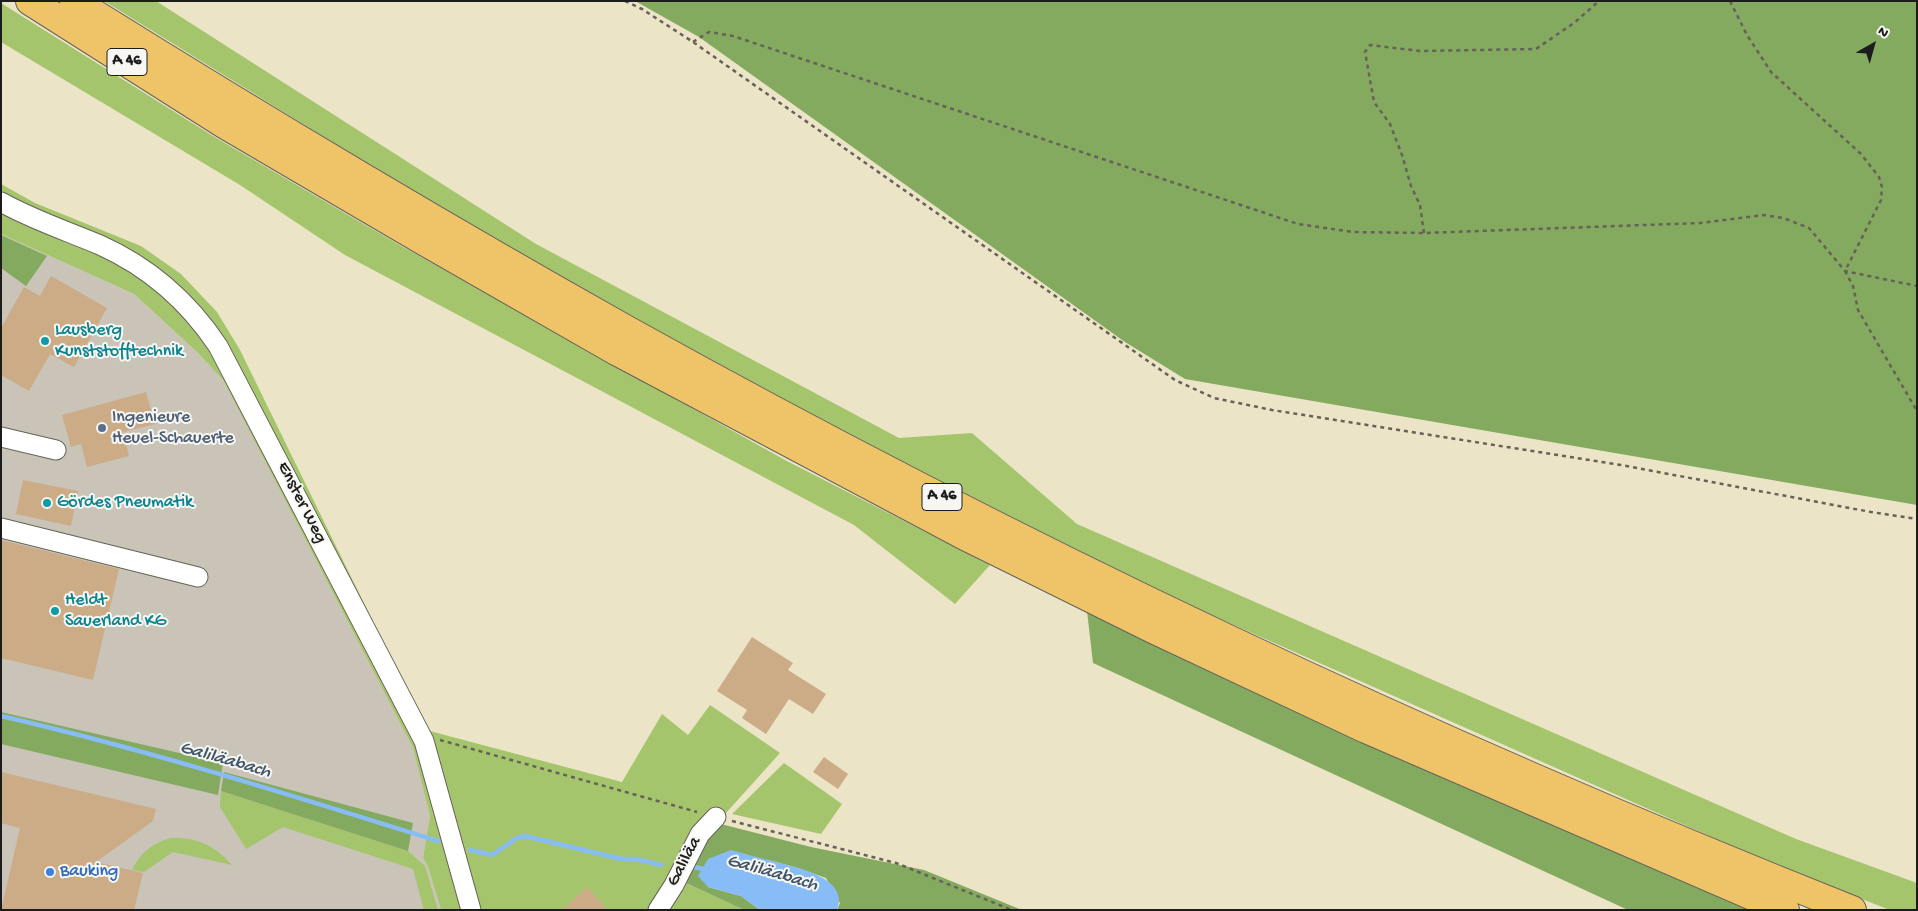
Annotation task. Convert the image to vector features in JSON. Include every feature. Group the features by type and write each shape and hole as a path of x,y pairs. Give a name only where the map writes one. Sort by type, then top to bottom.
{"highway":[{"name":"A 46","path":"30,1 224,124 448,255 618,352 963,535 1156,630 1366,729 1785,910"},
{"name":"A 46","path":"74,1 236,102 629,331 974,514 1375,708 1590,802 1852,910"}],"street":[{"name":"Enster Weg","path":"1,202 19,212 123,257 164,284 201,321 236,377 424,741 471,910"},
{"path":"1,437 56,450"},
{"path":"1,528 198,577"},
{"name":"Galiläa","path":"658,910 700,834 716,817"}],"path":[{"path":"625,1 693,42 1175,380 1214,398 1282,411 1622,465 1917,519"},
{"path":"1424,233 1420,205 1402,155 1390,124 1374,102 1369,84 1365,52 1370,45 1420,51 1536,49 1574,23 1599,1"},
{"path":"1730,1 1747,35 1771,72 1861,154 1879,177 1882,188 1881,200 1845,271"},
{"path":"693,42 709,32 733,36 1298,224 1353,232 1424,233 1700,223 1764,215 1783,218 1809,228 1845,271 1852,286 1858,310 1917,411"},
{"path":"1845,271 1917,286"},
{"path":"424,741 440,740 716,817 896,864 1011,909"}],"shaded area":[{"path":"1,234 134,294 198,353 223,380 413,748 430,816 423,858 428,867 441,910 1,910"}],"green space":[{"path":"104,1 156,1 536,244 899,438 972,433 1077,524 1796,839 1917,883 1917,910 1890,910 1779,867 1146,586 914,471 528,263"},
{"path":"635,1 1917,1 1917,505 1185,379 1125,342 699,37"},
{"path":"1,3 213,136 403,247 785,460 990,565 955,604 854,525 345,255 240,185 1,42"},
{"path":"1,184 35,203 141,246 181,274 217,312 240,350 426,730 622,782 662,714 688,735 710,705 780,753 717,823 684,882 744,910 441,910 428,867 423,858 430,816 413,748 223,380 198,353 134,294 1,234"},
{"path":"1,235 47,256 26,286 1,268"},
{"path":"1087,611 1763,910 1628,910 1093,663"},
{"path":"1,712 223,763 218,795 1,744"},
{"path":"784,763 842,804 821,834 732,814"},
{"path":"224,772 413,823 408,851 221,791"},
{"path":"221,791 408,851 425,866 438,910 424,910 413,869 283,827 246,849 220,807"},
{"path":"717,823 811,847 924,870 1022,910 837,910 840,903 826,878 768,860 708,887 741,896 760,910 744,910 684,882"},
{"path":"171,838 189,839 212,847 232,865 173,852 144,872 132,870 147,849"}],"water":[{"path":"731,850 816,874 835,889 839,898 837,910 760,910 741,896 708,887 698,876 708,859"}],"building":[{"name":"Lausberg Kunststofftechnik","path":"51,276 107,308 74,367 50,354 29,391 1,375 1,328 24,287 40,296"},
{"name":"Ingenieure Heuel-Schauerte","path":"146,392 155,424 123,432 129,456 87,467 81,444 71,447 62,415"},
{"name":"Gördes Pneumatik","path":"23,480 78,491 71,526 16,514"},
{"name":"Heldt Sauerland KG","path":"1,540 119,569 93,680 1,658"},
{"path":"752,637 793,663 788,670 826,694 813,714 789,699 766,734 742,718 747,710 717,691"},
{"path":"824,757 848,774 838,789 813,772"},
{"path":"1,772 156,809 153,821 96,862 143,873 134,910 1,910 20,828 1,823"},
{"path":"587,887 608,910 562,910"}],"waterway":[{"name":"Galiläabach","path":"1,716 166,759 438,841"},
{"name":"Galiläabach","path":"470,850 492,855 517,838 525,836 621,859 636,859 661,865"},
{"name":"Galiläabach","path":"694,867 707,870"}],"place":[{"name":"Lausberg Kunststofftechnik","path":"45,341"},
{"name":"Ingenieure Heuel-Schauerte","path":"102,428"},
{"name":"Gördes Pneumatik","path":"47,503"},
{"name":"Heldt Sauerland KG","path":"55,611"},
{"name":"Bauking","path":"50,872"}]}
